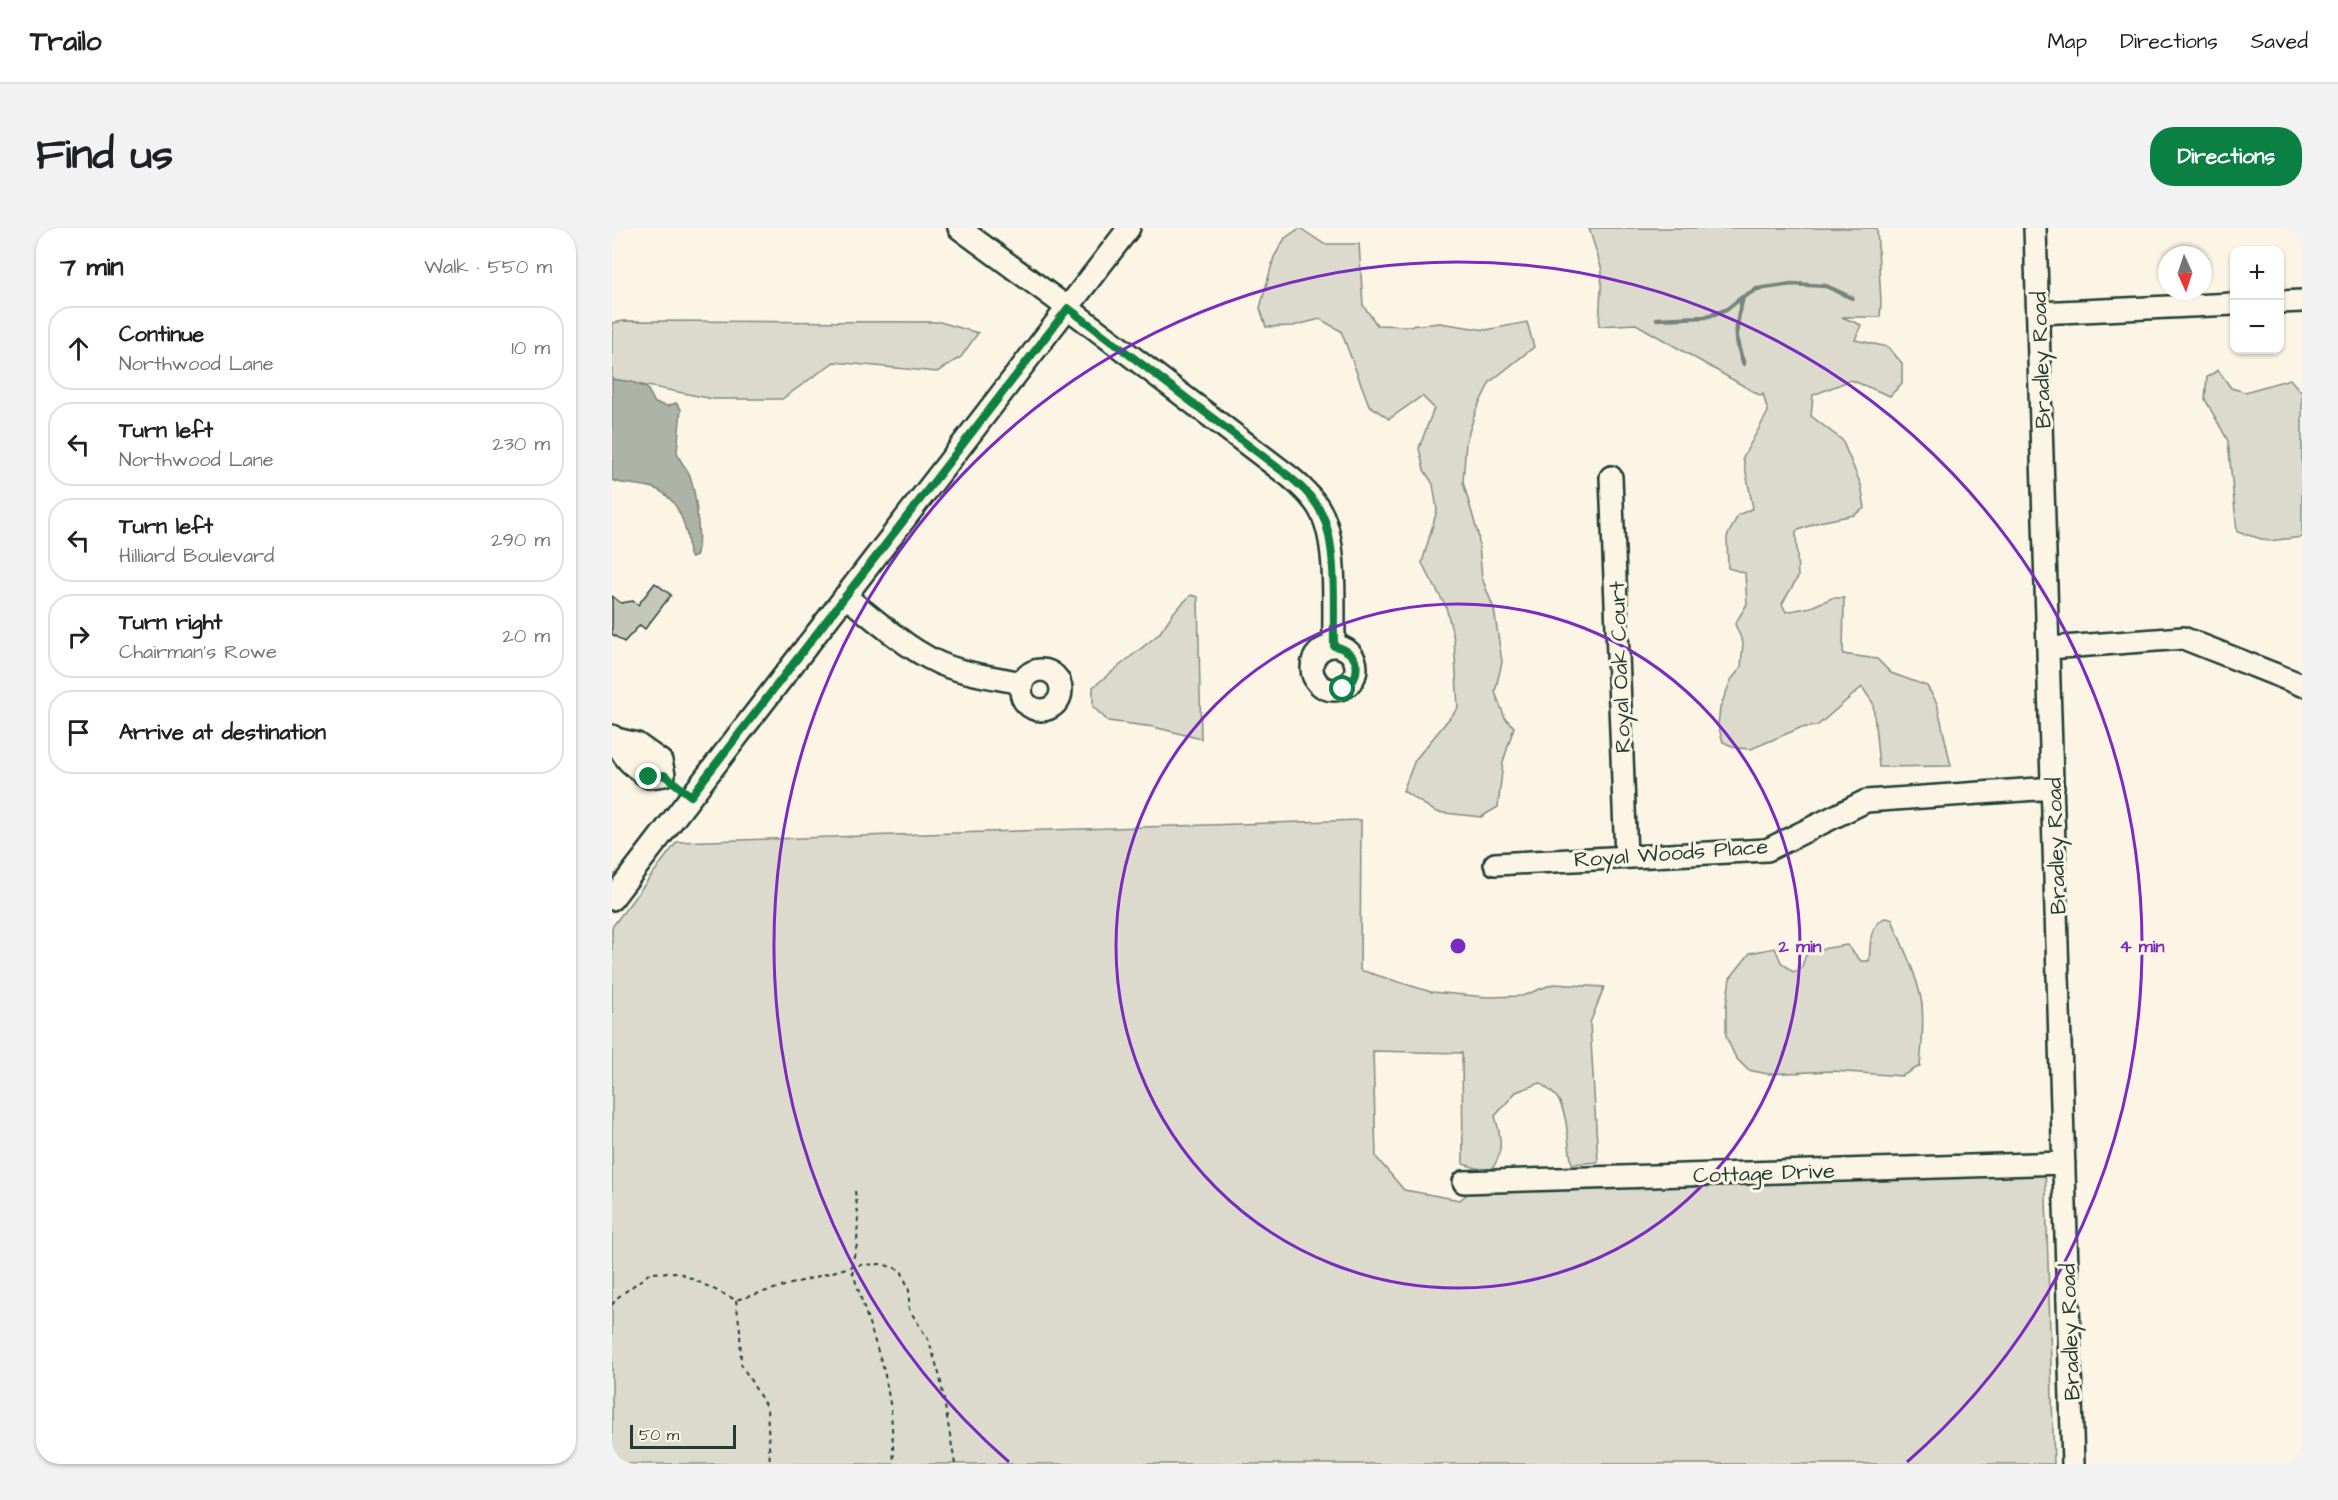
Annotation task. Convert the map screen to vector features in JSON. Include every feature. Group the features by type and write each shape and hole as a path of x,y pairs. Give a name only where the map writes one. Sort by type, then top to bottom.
{"street":[{"path":"959,228 1290,477 1316,502 1325,521 1330,541 1334,646"},
{"path":"612,899 1129,228"},
{"name":"Bradley Road","path":"2035,228 2073,1464"},
{"path":"2284,302 2302,302"},
{"path":"2038,312 2230,304"},
{"name":"Royal Oak Court","path":"1611,477 1626,857"},
{"path":"845,596 911,646 938,662 960,670 1022,683"},
{"path":"2049,648 2183,638 2302,685"},
{"path":"614,738 620,752 635,768 649,777 664,775 691,796"},
{"name":"Royal Woods Place","path":"1495,864 1767,850 1866,801 2053,788"},
{"name":"Cottage Drive","path":"1464,1182 2064,1162"}],"path":[{"path":"855,1191 858,1214 857,1245 851,1267 884,1370 891,1409 894,1464"},
{"path":"612,1305 617,1298 650,1273 678,1272 736,1300 851,1267 882,1264 901,1270 909,1290 909,1309 929,1341 940,1377 955,1464"},
{"path":"736,1300 741,1364 767,1408 770,1464"}],"shaded area":[{"path":"1300,228 1324,244 1359,244 1363,305 1377,325 1408,326 1440,323 1486,330 1527,322 1534,347 1490,382 1476,410 1466,442 1463,482 1478,534 1482,578 1494,609 1502,662 1495,692 1505,718 1514,727 1503,762 1498,807 1481,817 1436,812 1403,791 1415,760 1458,708 1454,639 1446,607 1422,563 1437,510 1433,484 1424,470 1419,448 1434,408 1422,396 1389,419 1369,405 1341,331 1320,319 1293,326 1266,327 1260,308 1274,257 1285,238"},
{"path":"1589,228 1877,228 1880,317 1842,317 1861,325 1855,340 1888,347 1902,363 1902,383 1890,396 1851,380 1813,395 1811,416 1842,440 1861,485 1865,508 1854,515 1819,522 1796,531 1798,577 1782,604 1786,612 1811,607 1832,598 1844,598 1843,654 1877,659 1891,673 1927,686 1937,703 1951,766 1879,767 1873,703 1862,687 1817,726 1800,728 1751,749 1736,748 1723,742 1718,725 1720,708 1731,680 1741,667 1743,643 1735,624 1747,604 1745,573 1728,568 1727,537 1738,515 1753,508 1743,457 1768,412 1763,394 1761,396 1636,324 1599,326 1602,270"},
{"path":"624,321 940,322 978,333 961,357 937,372 834,362 782,399 713,399 612,379 612,323"},
{"path":"2218,370 2231,388 2245,392 2290,379 2302,393 2302,537 2269,541 2237,532 2228,441 2205,399 2207,377"},
{"path":"612,379 632,382 647,388 655,403 668,406 676,403 681,409 677,452 690,476 698,517 698,549 696,556 692,558 689,555 687,535 681,516 670,499 653,488 612,480"},
{"path":"1191,595 1198,597 1201,739 1154,727 1108,721 1093,707 1093,687 1159,634 1174,612"},
{"path":"1361,820 1360,970 1431,992 1487,997 1522,996 1553,984 1604,987 1590,1023 1598,1162 1572,1164 1562,1106 1556,1097 1540,1083 1516,1092 1495,1116 1500,1138 1500,1153 1489,1172 1463,1164 1462,1053 1373,1051 1376,1157 1404,1190 1460,1200 1481,1182 2045,1163 2054,1464 612,1464 612,927 677,842"},
{"path":"1884,918 1892,919 1920,994 1923,1020 1920,1066 1902,1076 1833,1071 1768,1074 1748,1070 1736,1058 1726,1037 1726,1006 1730,978 1750,953 1775,948 1781,962 1793,972 1801,969 1806,955 1821,949 1847,945 1861,961 1869,961 1873,932"}],"building":[{"path":"655,583 671,595 645,629 640,625 624,642 612,634 612,596 621,603 633,601 638,605"}],"waterway":[{"path":"1657,319 1705,317 1726,310 1757,289 1792,284 1826,286 1852,298"},
{"path":"1743,297 1737,338 1744,364"}],"route":[{"path":"649,777 664,775 691,796 1068,308 1290,477 1316,502 1325,521 1330,541 1334,646 1349,651 1356,664 1357,671 1354,679 1343,689"}]}
